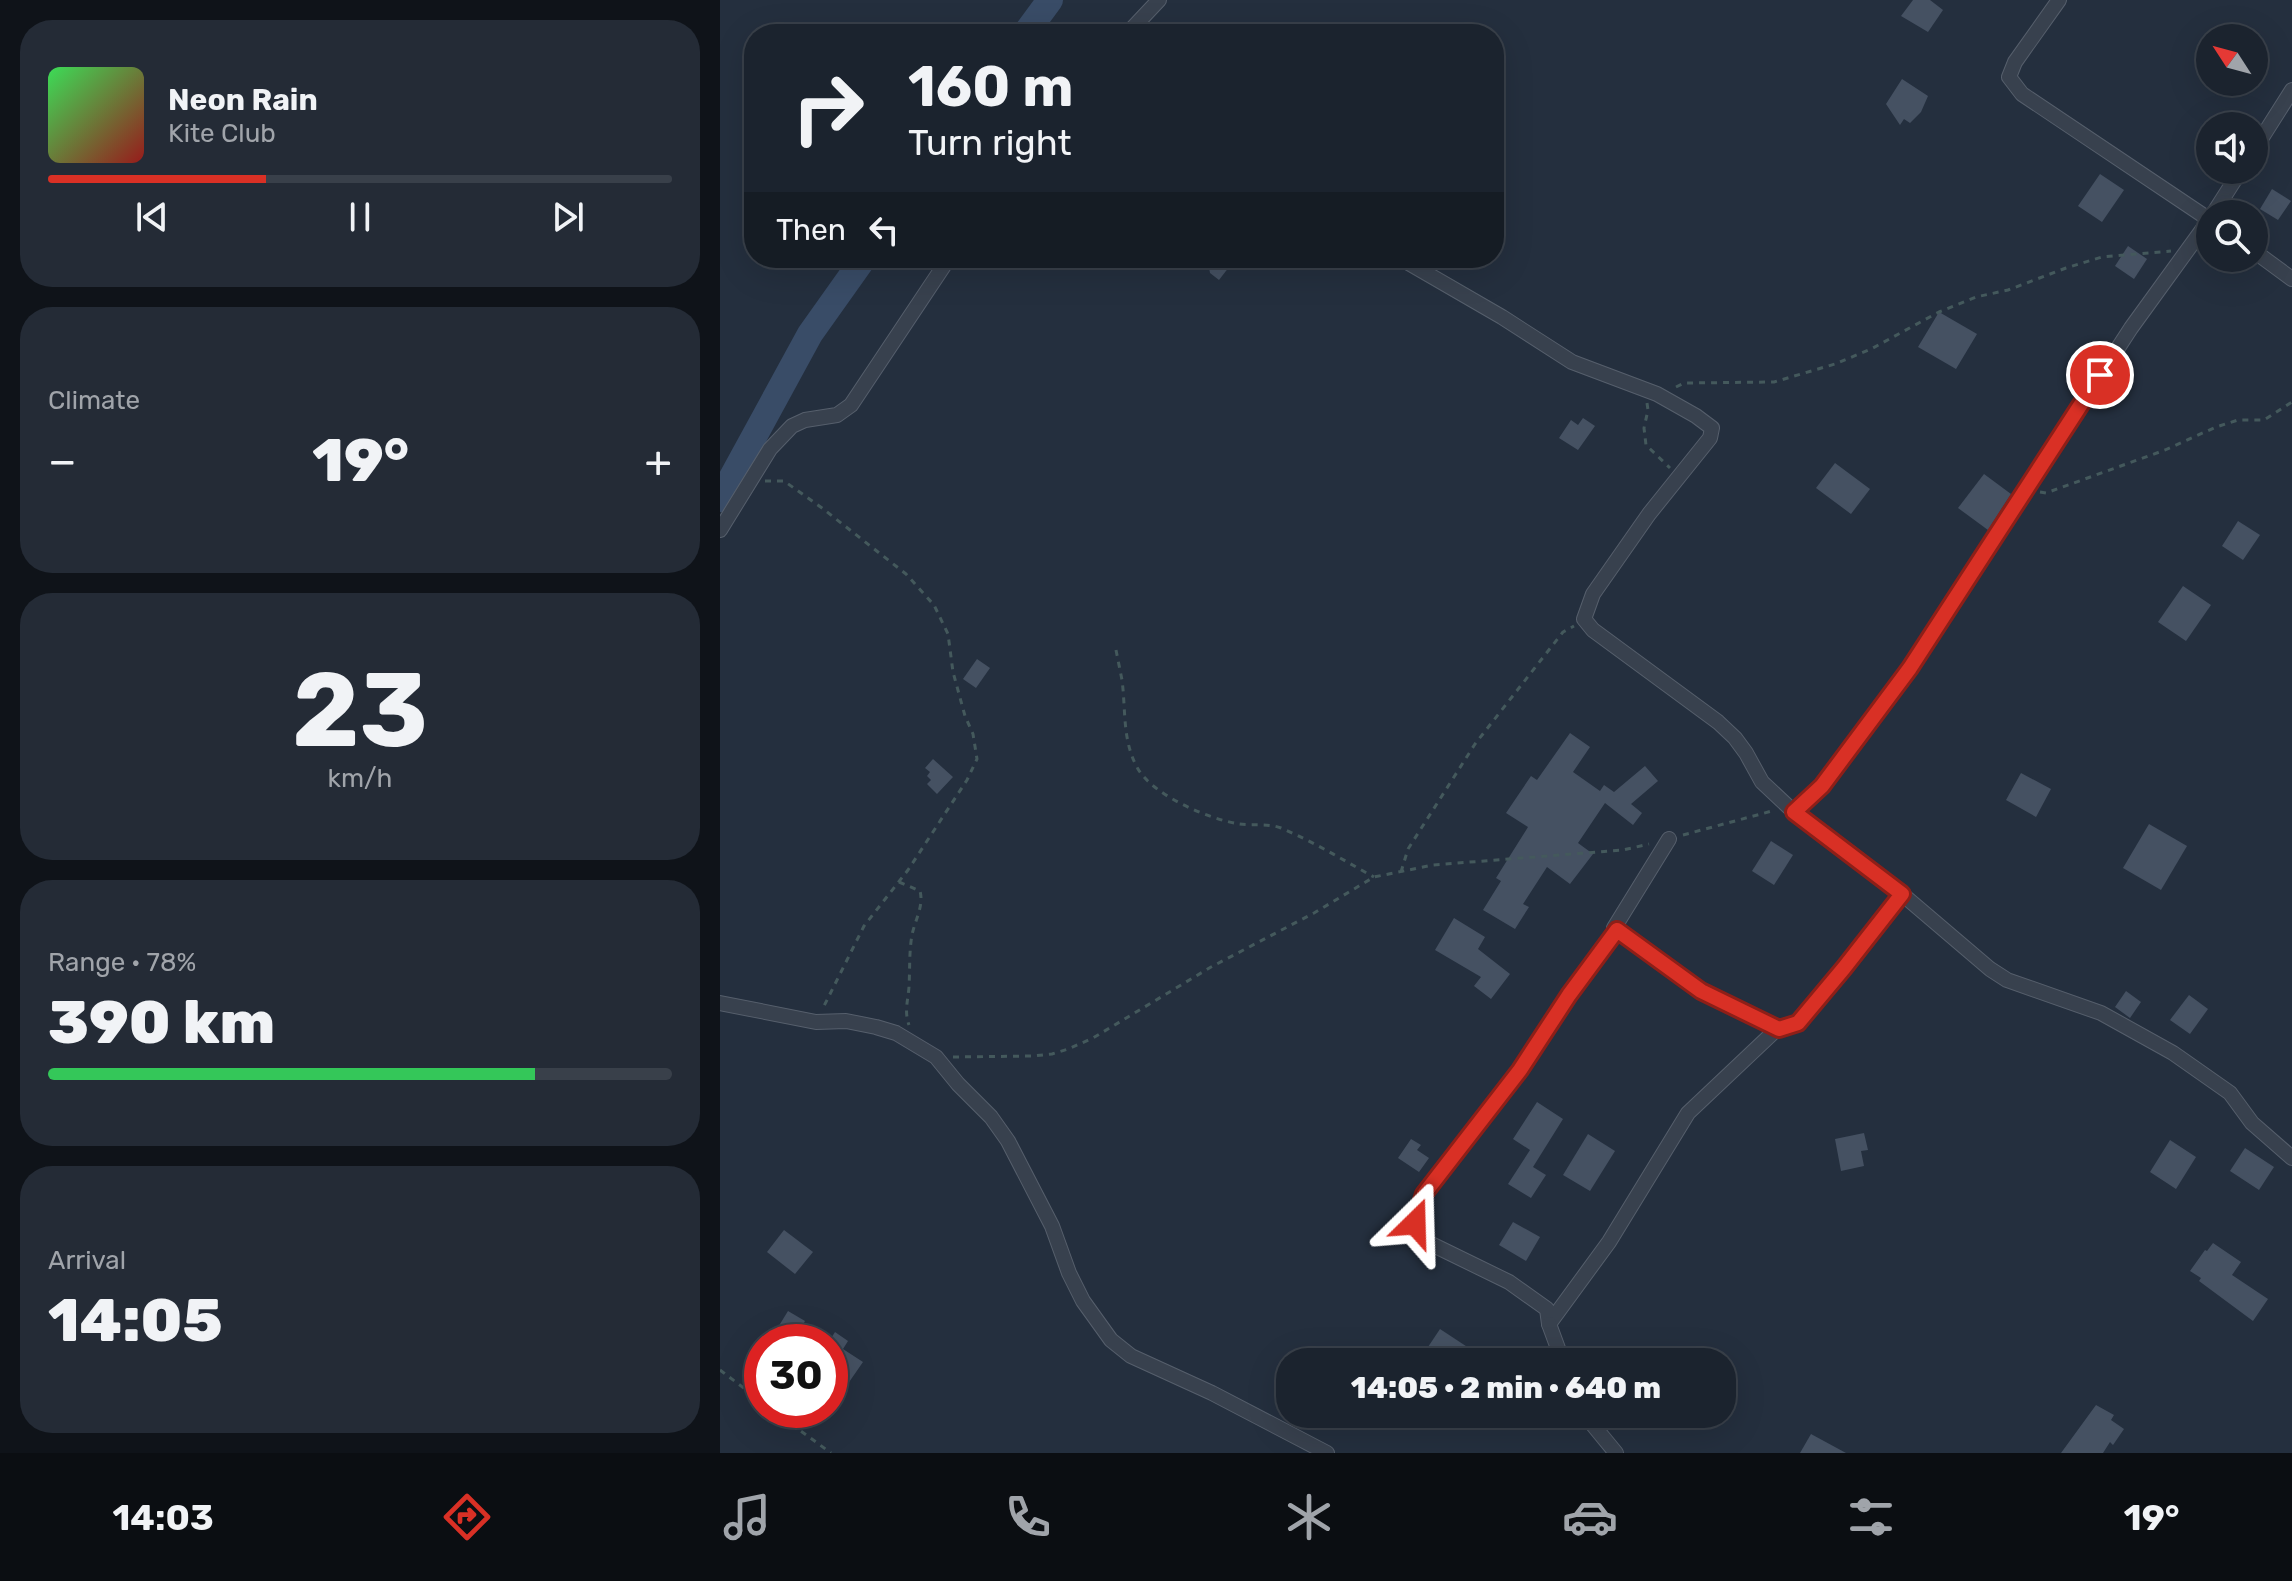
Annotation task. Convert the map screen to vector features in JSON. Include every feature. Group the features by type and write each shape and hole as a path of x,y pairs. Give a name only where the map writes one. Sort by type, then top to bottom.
{"street":[{"path":"1136,24 1159,0"},
{"path":"2059,0 2015,62 2009,77 2022,94 2196,211"},
{"path":"2268,128 2292,90"},
{"path":"1790,809 1822,786 1910,668 2131,328 2196,239"},
{"path":"2268,261 2292,279"},
{"path":"720,530 770,449 792,426 805,420 837,415 851,405 942,268"},
{"path":"1417,268 1572,362 1651,392 1712,428 1710,438 1649,514 1593,594 1584,619 1610,643 1727,730 1746,753 1762,782 1790,809 1902,894 1990,969 2007,980 2101,1013 2173,1053 2230,1093 2252,1123 2292,1158"},
{"path":"1669,839 1614,928 1701,991 1778,1028"},
{"path":"1549,1324 1609,1242 1688,1113 1778,1028 1798,1023 1902,894"},
{"path":"1558,1348 1547,1309 1509,1282 1425,1241 1415,1223 1424,1194 1520,1070 1569,995 1617,930"},
{"path":"720,1003 816,1022 846,1021 876,1027 896,1033 936,1057 991,1117 1008,1141 1052,1226 1083,1301 1111,1340 1131,1356 1212,1393 1327,1453"},
{"path":"1595,1428 1616,1453"}],"path":[{"path":"1675,483 1670,467 1646,445 1644,428 1651,392 1684,383 1774,382 1835,364 1871,349 1939,312 1976,297 2008,290 2102,257 2155,254 2189,248"},
{"path":"2025,491 2046,493 2165,450 2216,427 2238,420 2264,420 2292,402"},
{"path":"750,480 784,481 906,574 934,605 948,634 953,672 973,734 977,759 967,780 899,882 864,926 816,1022"},
{"path":"1401,872 1408,849 1475,744 1563,632 1584,619"},
{"path":"1116,650 1122,680 1127,743 1139,772 1155,788 1202,814 1238,824 1279,827 1374,877"},
{"path":"936,1057 1033,1056 1068,1049 1093,1038 1211,967 1314,913 1374,877 1433,865 1623,850 1790,809"},
{"path":"899,882 920,891 922,899 912,933 905,1007 910,1029 920,1046"},
{"path":"720,1370 744,1388"},
{"path":"797,1428 831,1453"}],"building":[{"path":"1913,0 1930,0 1943,10 1928,32 1901,16"},
{"path":"1902,79 1928,96 1921,112 1910,123 1904,119 1900,125 1886,104"},
{"path":"2100,174 2124,190 2102,222 2078,206"},
{"path":"2272,189 2291,201 2278,220 2268,214 2268,200 2265,200"},
{"path":"2128,246 2147,259 2134,279 2115,266"},
{"path":"1209,268 1228,268 1219,280 1210,273"},
{"path":"1939,312 1977,334 1956,369 1918,347"},
{"path":"1583,418 1595,426 1578,450 1559,438 1571,420 1578,425"},
{"path":"1835,463 1870,489 1851,514 1816,488"},
{"path":"1984,474 2011,494 1988,530 1958,508"},
{"path":"2238,521 2260,535 2243,560 2222,546"},
{"path":"2183,586 2211,605 2186,641 2158,622"},
{"path":"977,659 990,668 976,688 963,679"},
{"path":"1570,733 1590,747 1573,772 1600,791 1604,785 1614,792 1645,766 1658,781 1631,804 1642,813 1633,825 1605,803 1578,843 1593,854 1570,884 1547,867 1523,904 1529,907 1515,929 1483,910 1501,881 1496,878 1528,827 1506,813 1531,776 1537,780"},
{"path":"933,759 953,777 937,794 927,784 931,780 927,776 930,772 925,768"},
{"path":"2021,773 2051,789 2036,817 2006,800"},
{"path":"2149,824 2187,846 2161,890 2123,868"},
{"path":"1771,841 1793,855 1774,885 1752,871"},
{"path":"1454,918 1485,937 1478,949 1510,974 1491,999 1474,986 1481,977 1435,950"},
{"path":"2126,991 2141,1002 2130,1018 2115,1007"},
{"path":"2189,995 2208,1009 2190,1034 2170,1020"},
{"path":"1537,1102 1563,1119 1533,1167 1546,1175 1531,1198 1508,1184 1530,1150 1513,1139"},
{"path":"1864,1133 1868,1150 1861,1151 1864,1166 1841,1171 1835,1139"},
{"path":"1588,1134 1615,1151 1590,1191 1563,1175"},
{"path":"1411,1139 1421,1145 1417,1150 1429,1158 1419,1172 1398,1158"},
{"path":"2170,1140 2196,1157 2176,1189 2150,1172"},
{"path":"2245,1148 2274,1167 2259,1190 2230,1171"},
{"path":"1513,1222 1540,1237 1526,1261 1499,1245"},
{"path":"784,1230 813,1252 795,1274 767,1252"},
{"path":"2213,1243 2241,1262 2232,1275 2268,1299 2253,1321 2190,1271"},
{"path":"788,1311 805,1321 803,1324 780,1324"},
{"path":"1440,1329 1469,1348 1427,1348"},
{"path":"848,1352 863,1362 848,1384"},
{"path":"2096,1405 2114,1415 2111,1420 2124,1429 2113,1445 2110,1442 2103,1453 2061,1453"},
{"path":"1811,1434 1846,1453 1800,1453"}],"waterway":[{"path":"1032,24 1050,0"},
{"path":"720,499 810,334 857,268"}],"route":[{"path":"1415,1223 1424,1194 1520,1070 1569,995 1617,930 1701,991 1779,1029 1798,1023 1844,968 1902,894 1794,812 1822,786 1910,668 2100,375"}]}
